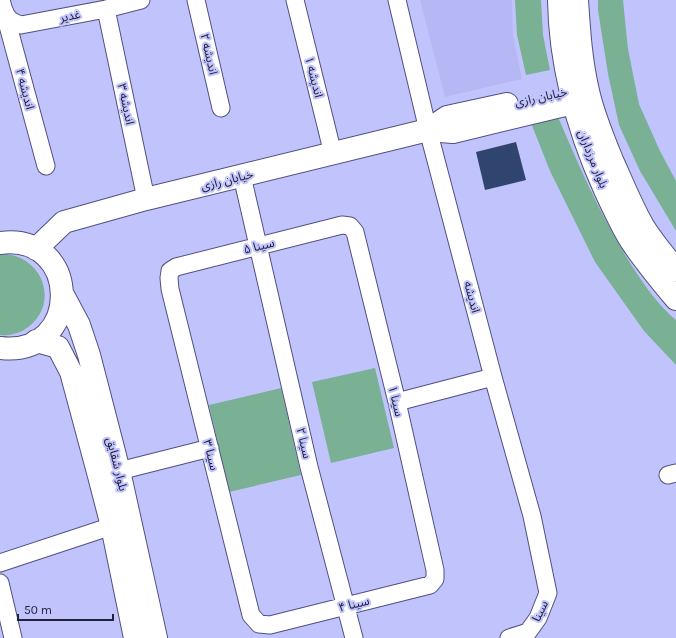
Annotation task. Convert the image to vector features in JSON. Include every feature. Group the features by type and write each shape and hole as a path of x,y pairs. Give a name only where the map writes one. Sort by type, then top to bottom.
{"main road":[{"name":"بلوار مرزداران","path":"559,0 563,49 577,95 590,154 616,214 630,240 651,270 676,299"},
{"name":"بلوار مرزداران","path":"577,0 580,45 577,95"},
{"name":"خیابان رازی","path":"36,249 64,222 146,199 428,130 453,132 577,95"},
{"name":"بلوار مرزداران","path":"577,95 592,107 607,147 633,206 644,227 660,251 676,270"},
{"path":"0,243 9,242 23,244 36,249 47,258 55,268 61,281 63,295 61,309 56,322 47,333 36,342 24,347 10,349 0,348"},
{"name":"بلوار شقایق","path":"63,295 79,325 89,355 109,474 112,526 135,638"},
{"name":"بلوار شقایق","path":"36,342 58,347 71,372 109,474 156,638"}],"street":[{"name":"غدیر","path":"2,6 12,22 21,25 106,9 141,0"},
{"name":"اندیشه ۲","path":"196,0 221,108"},
{"name":"اندیشه ۱","path":"295,0 333,154"},
{"name":"اندیشه","path":"397,0 428,130 493,377 532,516 548,593"},
{"name":"اندیشه ۴","path":"2,6 46,166"},
{"name":"اندیشه ۳","path":"106,9 146,199"},
{"name":"سینا ۲","path":"242,176 309,466 354,638"},
{"name":"سینا ۵","path":"170,271 176,267 342,225 350,226"},
{"name":"سینا ۱","path":"350,226 355,232 396,402 435,570 435,580"},
{"name":"سینا ۳","path":"170,271 170,289 251,615 258,624 270,625"},
{"path":"396,402 493,377"},
{"path":"109,474 210,448"},
{"path":"0,563 112,526"},
{"name":"سینا ۴","path":"270,625 430,585 435,580"},
{"path":"0,583 13,638"},
{"name":"سینا","path":"509,638 529,635 548,593"}],"shaded area":[{"path":"420,0 512,0 513,35 522,79 445,97"}],"green space":[{"path":"515,0 541,0 543,35 550,70 526,75 517,35"},
{"path":"598,0 623,0 628,49 639,104 660,151 676,181 676,231 640,171 619,125 608,74 598,10"},
{"path":"558,117 592,193 621,248 652,295 676,320 676,365 644,331 595,262 550,171 531,123"},
{"path":"0,254 15,256 28,262 37,272 43,283 45,296 42,308 36,320 24,330 9,335 0,335"},
{"path":"375,368 394,448 331,463 312,382"},
{"path":"281,388 301,475 229,492 209,405"}],"building":[{"path":"516,142 526,180 485,190 476,152"}]}
